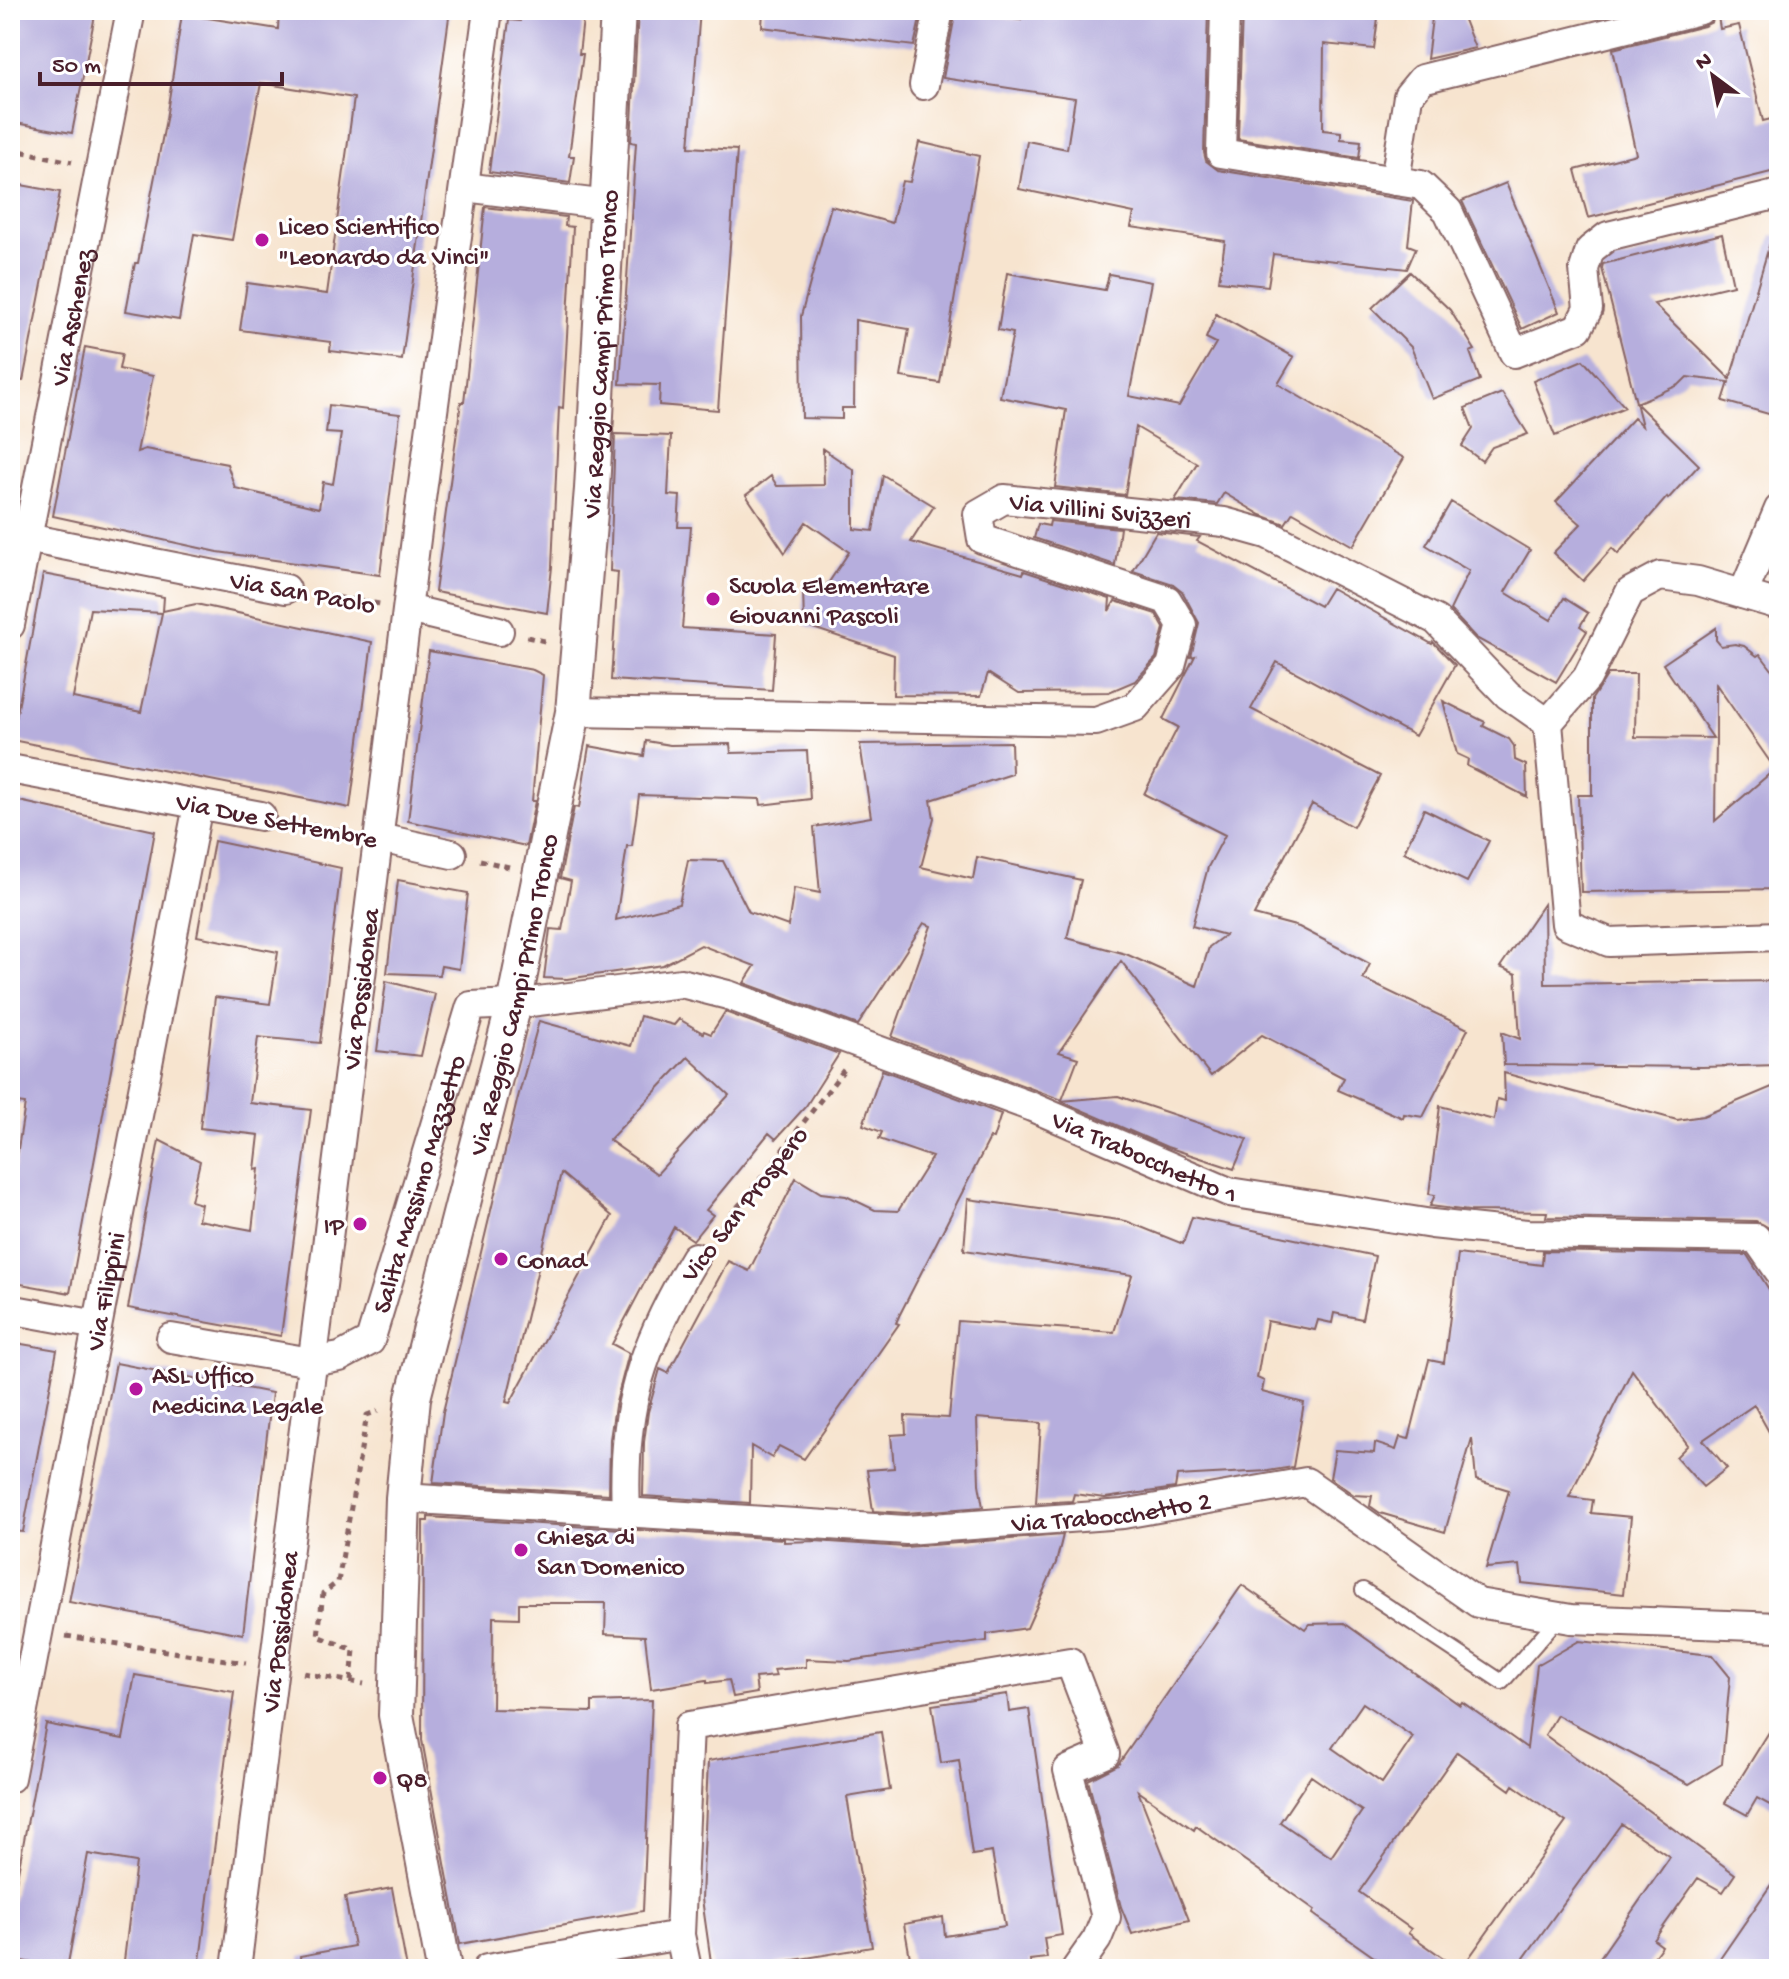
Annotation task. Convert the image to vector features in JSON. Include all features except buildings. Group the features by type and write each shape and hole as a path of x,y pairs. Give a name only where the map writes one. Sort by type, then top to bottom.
{"street":[{"name":"Via Aschenez","path":"10,625 131,10"},
{"name":"Via Possidonea","path":"236,1969 311,1362 488,10"},
{"name":"Via Reggio Campi Primo Tronco","path":"444,1969 396,1715 403,1498 413,1398 514,1004 573,712 592,489 618,10"},
{"path":"924,85 939,10"},
{"path":"1225,10 1221,153 1421,185 1448,211 1514,353 1578,328 1588,309 1584,269 1590,250 1608,236 1779,194"},
{"path":"1395,181 1408,96 1422,79 1700,10"},
{"path":"465,187 608,205"},
{"name":"Via Villini Svizzeri","path":"573,712 1096,721 1135,707 1171,666 1182,625 1167,600 982,539 978,514 1004,499 1224,522 1267,534 1436,620 1508,695 1548,723"},
{"path":"1743,594 1779,509"},
{"name":"Via San Paolo","path":"27,538 286,589"},
{"path":"1779,605 1698,581 1660,576 1630,592 1587,678 1548,723 1566,924 1609,942 1779,936"},
{"name":"Via San Paolo","path":"408,609 499,631"},
{"name":"Via Due Settembre","path":"10,769 261,816"},
{"name":"Via Filippini","path":"10,1778 198,805"},
{"name":"Via Due Settembre","path":"380,838 452,854"},
{"name":"Via Trabocchetto 1","path":"514,1004 681,983 728,995 1032,1107 1229,1192 1432,1224 1527,1234 1756,1238 1779,1271"},
{"name":"Salita Massimo Mazzetto","path":"311,1362 340,1357 370,1341 471,1006 514,1004"},
{"name":"Vico San Prospero","path":"626,1512 624,1472 630,1411 643,1358 665,1308 695,1257"},
{"path":"20,1311 97,1325"},
{"path":"171,1338 311,1362"},
{"name":"Via Trabocchetto 2","path":"403,1498 906,1530 1123,1514 1306,1482 1478,1603 1559,1617 1779,1627"},
{"path":"687,1969 680,1935 689,1726 1070,1662 1105,1754 1068,1770 1106,1917 1097,1939 1076,1969"},
{"path":"487,1969 680,1935"}],"lane":[{"path":"1363,1590 1502,1682 1559,1617"}],"path":[{"path":"10,149 100,168"},
{"name":"Via San Paolo","path":"286,589 408,609"},
{"path":"499,631 578,649"},
{"name":"Via Due Settembre","path":"261,816 380,838"},
{"path":"452,854 542,874"},
{"name":"Vico San Prospero","path":"695,1257 843,1073 859,1043"},
{"path":"351,1682 354,1650 318,1636 323,1593 338,1582 367,1415 413,1398"},
{"path":"39,1631 359,1683"}],"place":[{"name":"Liceo Scientifico \"Leonardo da Vinci\"","path":"262,240"},
{"name":"Scuola Elementare Giovanni Pascoli","path":"713,599"},
{"name":"IP","path":"360,1224"},
{"name":"Conad","path":"501,1259"},
{"name":"ASL Uffico Medicina Legale","path":"136,1389"},
{"name":"Chiesa di San Domenico","path":"521,1550"},
{"name":"Q8","path":"380,1778"}]}
